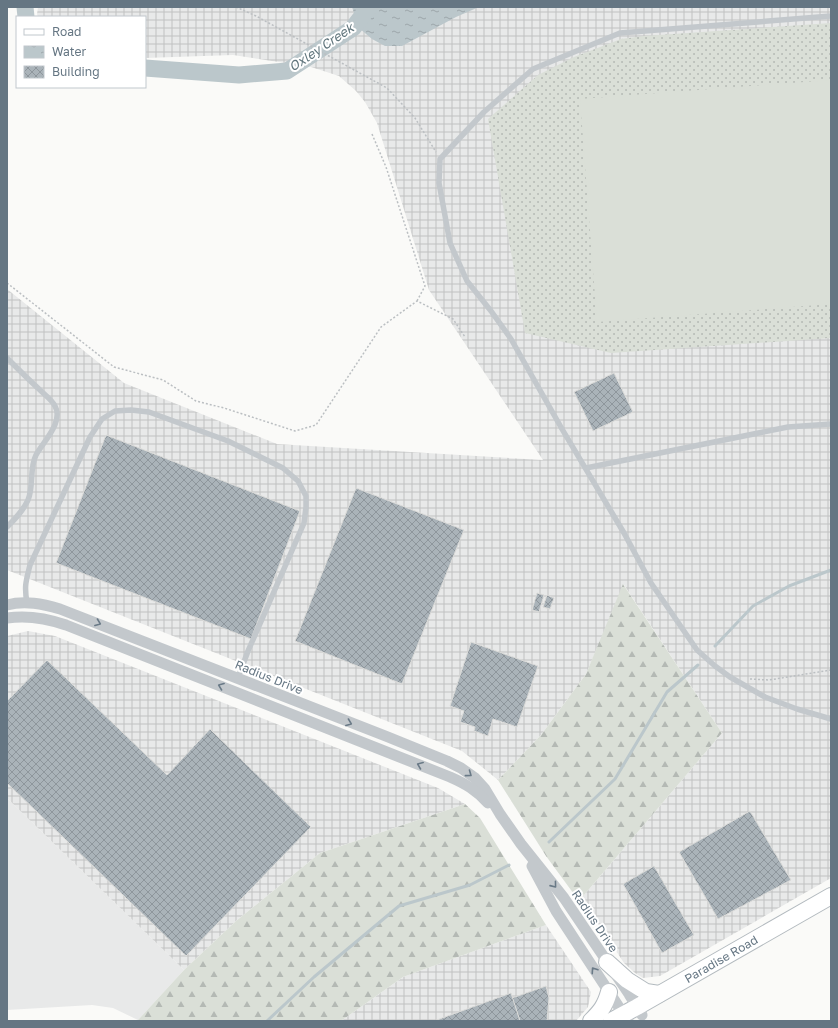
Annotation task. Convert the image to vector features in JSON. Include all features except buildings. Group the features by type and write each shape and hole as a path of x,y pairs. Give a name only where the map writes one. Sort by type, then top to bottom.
{"street":[{"name":"Radius Drive","path":"7,605 27,602 60,608 440,758 461,768 475,778 485,789 521,844 564,898 607,962 629,1017"},
{"path":"7,618 24,608 27,602"},
{"path":"27,602 34,610 69,620 93,631 110,642"},
{"name":"Radius Drive","path":"7,618 37,618 54,621 358,740 466,784 480,794 500,814"},
{"path":"177,654 198,667 252,690 254,695 253,699"},
{"path":"280,695 280,703 284,706 331,724 358,740"},
{"name":"Radius Drive","path":"521,844 556,911 609,992 629,1017"},
{"name":"Paradise Road","path":"629,1017 659,994 831,896"},
{"name":"Paradise Road","path":"629,1017 774,940 831,902"},
{"path":"607,962 627,980 646,992 659,994"},
{"path":"591,1021 606,1004 609,992"}],"lane":[{"path":"831,16 620,33 533,69 484,112 440,159 439,183 450,243 467,282 491,311 511,339 624,533 651,583 697,650 730,677 765,697 797,709 831,719"},
{"path":"7,358 49,398 55,406 57,413 57,420 54,427 35,457 32,468 28,501 22,511 7,527"},
{"path":"27,602 25,584 30,564 90,437 102,419 115,411 131,410 149,412 228,441 283,468 298,481 306,496 304,523 248,651 238,678"},
{"path":"586,468 788,427 831,424"}],"path":[{"path":"236,7 256,16 387,88 415,118 440,159"},
{"path":"7,283 114,367 163,380 196,401 224,408 295,431 316,425 381,327 417,301 425,286 386,167 372,134"},
{"path":"417,301 453,319 465,337"},
{"path":"730,677 769,680 831,670"}],"shaded area":[{"path":"38,7 831,7 831,878 660,976 643,978 624,963 599,925 579,901 722,733 624,585 586,674 541,735 498,780 462,751 7,570 7,289 124,383 277,444 543,460 429,290 377,123 365,102 356,91 339,76 311,67 233,55 146,58 146,16 38,16"},
{"path":"28,631 55,636 438,788 465,804 320,853 236,921 184,970 7,798 7,636"},
{"path":"7,798 184,970 138,1020 113,1008 92,1005 7,1010"},
{"path":"546,925 591,992 588,1007 576,1021 341,1021 403,977"}],"green space":[{"path":"831,23 831,338 611,353 525,333 488,119 538,75 574,57 621,39 644,36"},
{"path":"831,80 831,304 597,322 580,99"},
{"path":"623,584 722,733 579,901 546,856 498,780 541,735 586,674"},
{"path":"465,804 480,818 546,925 403,977 341,1021 138,1020 184,970 236,921 320,853"}],"water":[{"path":"352,7 479,7 456,17 402,46 385,46 372,39 359,28 353,28 355,16"}],"waterway":[{"name":"Oxley Creek","path":"25,7 26,16"},
{"name":"Oxley Creek","path":"146,68 239,75 287,71 353,28 369,7"},
{"path":"715,646 753,606 789,586 831,570"},
{"path":"549,842 615,779 667,692 698,665"},
{"path":"267,1021 314,977 399,906 470,885 509,865"}]}
